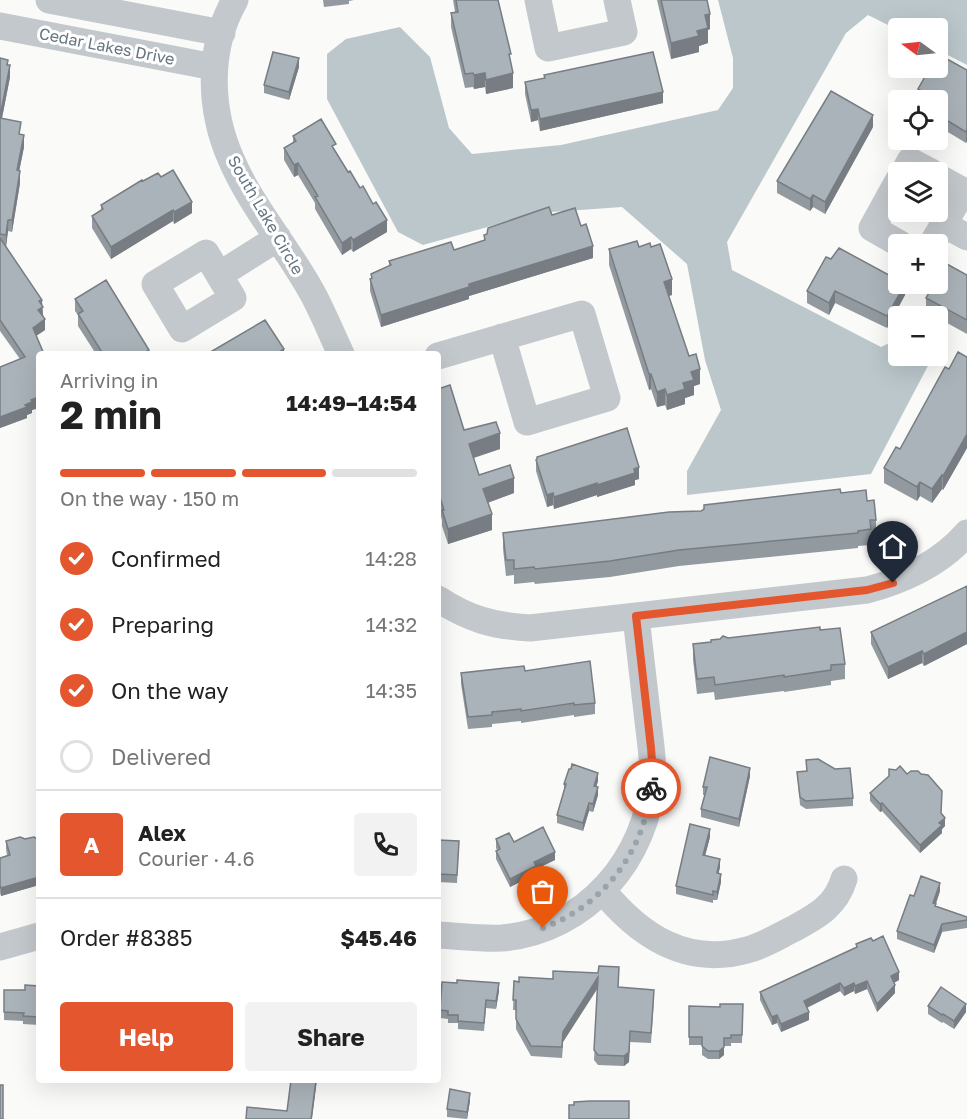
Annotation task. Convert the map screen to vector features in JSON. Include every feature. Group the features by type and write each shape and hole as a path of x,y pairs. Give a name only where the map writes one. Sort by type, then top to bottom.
{"street":[{"name":"Cedar Lakes Drive","path":"49,0 222,33"},
{"name":"South Lake Circle","path":"235,0 222,33 214,67 218,120 231,159 314,297 340,351"},
{"path":"538,0 548,48 624,32 617,0"},
{"name":"Cedar Lakes Drive","path":"0,26 214,67"},
{"path":"948,183 963,191 948,217"},
{"path":"888,199 872,228 888,237"},
{"path":"948,235 967,237"},
{"path":"219,275 278,238"},
{"path":"441,355 502,337 582,314 607,399 527,422 502,337"},
{"path":"441,601 482,621 510,627 530,628 867,590 893,583 919,572 946,554 967,533"},
{"path":"441,935 501,938 532,933 576,913 603,891 634,849 649,808 651,785 651,748 636,616"},
{"path":"603,891 633,924 668,945 694,952 725,954 748,950 820,915 834,901 844,879"},
{"path":"0,947 36,937"}],"shaded area":[{"path":"718,0 967,0 967,65 948,55 948,18 888,18 888,25 868,15 846,33 727,242 732,270 881,347 888,344 888,366 928,366 871,474 687,495 687,471 721,410 705,360 687,264 622,207 538,213 423,245 398,232 327,99 327,54 346,39 400,27 430,57 449,128 472,154 561,145 718,110 733,88 733,58"}],"building":[{"path":"456,0 498,0 511,54 509,54 513,73 486,80 485,73 465,74 451,13 458,12"},
{"path":"661,0 707,0 710,14 705,15 708,28 697,31 699,36 671,43"},
{"path":"273,52 299,58 289,92 264,85"},
{"path":"653,52 663,92 540,119 538,109 531,110 525,82 545,78 544,75"},
{"path":"0,58 8,60 7,65 10,65 0,117"},
{"path":"948,60 967,70 966,132 948,121 948,90 918,89 924,78 948,78"},
{"path":"831,91 873,115 825,202 813,195 810,199 777,181"},
{"path":"0,118 21,122 19,134 24,135 17,170 20,171 12,220 8,220 6,235 0,234"},
{"path":"321,119 336,144 332,146 348,172 350,171 360,188 363,186 373,204 376,202 387,220 353,240 351,237 342,243 298,163 294,165 284,148 296,141 293,136"},
{"path":"173,170 192,202 174,212 173,210 111,247 92,216 103,209 101,205 142,180 158,173 161,177"},
{"path":"549,207 552,215 575,208 581,226 586,224 593,246 469,284 469,287 381,315 370,279 371,274 391,265 389,261 451,242 454,250 485,240 484,235 487,234 488,228"},
{"path":"0,238 42,300 39,301 43,307 38,310 45,319 33,328 43,351 36,351 36,398 25,405 27,407 0,417 0,367 25,357 0,320"},
{"path":"637,241 639,247 650,243 651,247 660,244 672,279 664,282 689,356 696,354 700,369 691,372 694,380 683,383 685,389 667,395 665,389 657,392 651,374 649,374 609,249"},
{"path":"839,248 888,275 888,294 899,294 893,306 888,306 887,316 835,291 829,303 807,291 826,257 831,259"},
{"path":"948,265 967,275 967,320 948,310 948,306 941,306 926,298 928,294 948,294"},
{"path":"106,280 149,350 101,351 78,314 83,311 75,299"},
{"path":"265,320 284,349 281,351 212,351"},
{"path":"958,352 967,357 967,434 943,476 932,489 920,482 917,487 884,468 896,447 900,449 945,367 949,369"},
{"path":"450,385 464,430 496,422 500,433 469,444 479,475 510,465 514,478 483,489 492,514 448,529 441,500 441,388"},
{"path":"627,428 639,467 634,469 635,473 554,497 553,493 547,495 537,457"},
{"path":"840,489 841,493 866,490 867,501 874,500 876,520 870,520 871,529 858,531 858,533 679,550 610,561 535,569 534,567 514,569 514,560 506,560 503,533 669,512 701,511 704,505"},
{"path":"967,586 967,632 924,654 922,651 888,667 871,632"},
{"path":"820,627 820,630 840,628 845,664 831,665 831,670 715,685 714,677 697,679 693,644 711,642 723,636 728,638"},
{"path":"590,661 595,703 574,705 574,703 521,711 521,709 492,712 492,715 468,717 461,673 524,666 525,671"},
{"path":"710,757 750,768 739,819 701,809 707,787 703,787"},
{"path":"818,759 835,769 850,768 853,798 806,801 800,797 797,772 807,771 806,760"},
{"path":"572,764 598,773 594,786 598,787 593,804 589,803 583,823 557,815 566,784 564,784"},
{"path":"900,766 907,774 911,771 918,771 928,775 942,791 941,813 945,818 939,823 942,825 920,845 870,793 889,776 889,769 896,770"},
{"path":"690,824 710,829 703,855 720,859 717,873 721,874 717,892 713,891 713,895 676,886"},
{"path":"543,827 555,852 534,862 536,866 510,879 496,851 500,849 496,839 509,833 514,842"},
{"path":"20,837 36,838 36,878 1,888 0,858 10,855 6,841"},
{"path":"441,840 459,841 457,875 441,874"},
{"path":"921,876 940,883 933,903 936,904 935,906 967,917 967,920 942,924 934,945 897,931 910,895 914,896"},
{"path":"883,936 899,972 891,976 895,985 877,1004 867,981 855,986 854,983 844,988 840,983 804,1001 809,1012 781,1024 777,1015 772,1017 760,992 857,947 856,944 871,938 873,941"},
{"path":"599,966 619,967 618,987 654,990 651,1033 630,1031 629,1052 624,1056 598,1055 594,1050 598,977 563,1032 562,1047 531,1046 516,1019 516,1000 513,1000 514,981 519,982 519,977 553,979 553,971 598,973"},
{"path":"457,980 499,983 496,1001 486,1000 484,1023 458,1021 458,1015 448,1015 448,1011 441,1010 442,982 457,983"},
{"path":"25,985 36,986 36,1017 23,1016 24,1013 4,1012 4,990 25,990"},
{"path":"941,987 966,1004 954,1021 928,1006"},
{"path":"720,1004 743,1004 742,1035 731,1035 731,1038 724,1038 724,1047 719,1051 708,1051 702,1046 702,1037 689,1037 689,1006 720,1007"},
{"path":"291,1083 316,1083 311,1119 246,1119 247,1107 287,1111"},
{"path":"0,1085 3,1085 3,1119 0,1119"},
{"path":"450,1089 470,1093 467,1112 447,1109"},
{"path":"629,1101 629,1119 569,1119 569,1105 574,1105 574,1102"}],"way so far":[{"path":"543,928 576,913 603,891 621,869 634,849 643,827 649,808 651,788"}],"route":[{"path":"651,788 653,774 651,748 636,616 867,590 893,583"}]}
